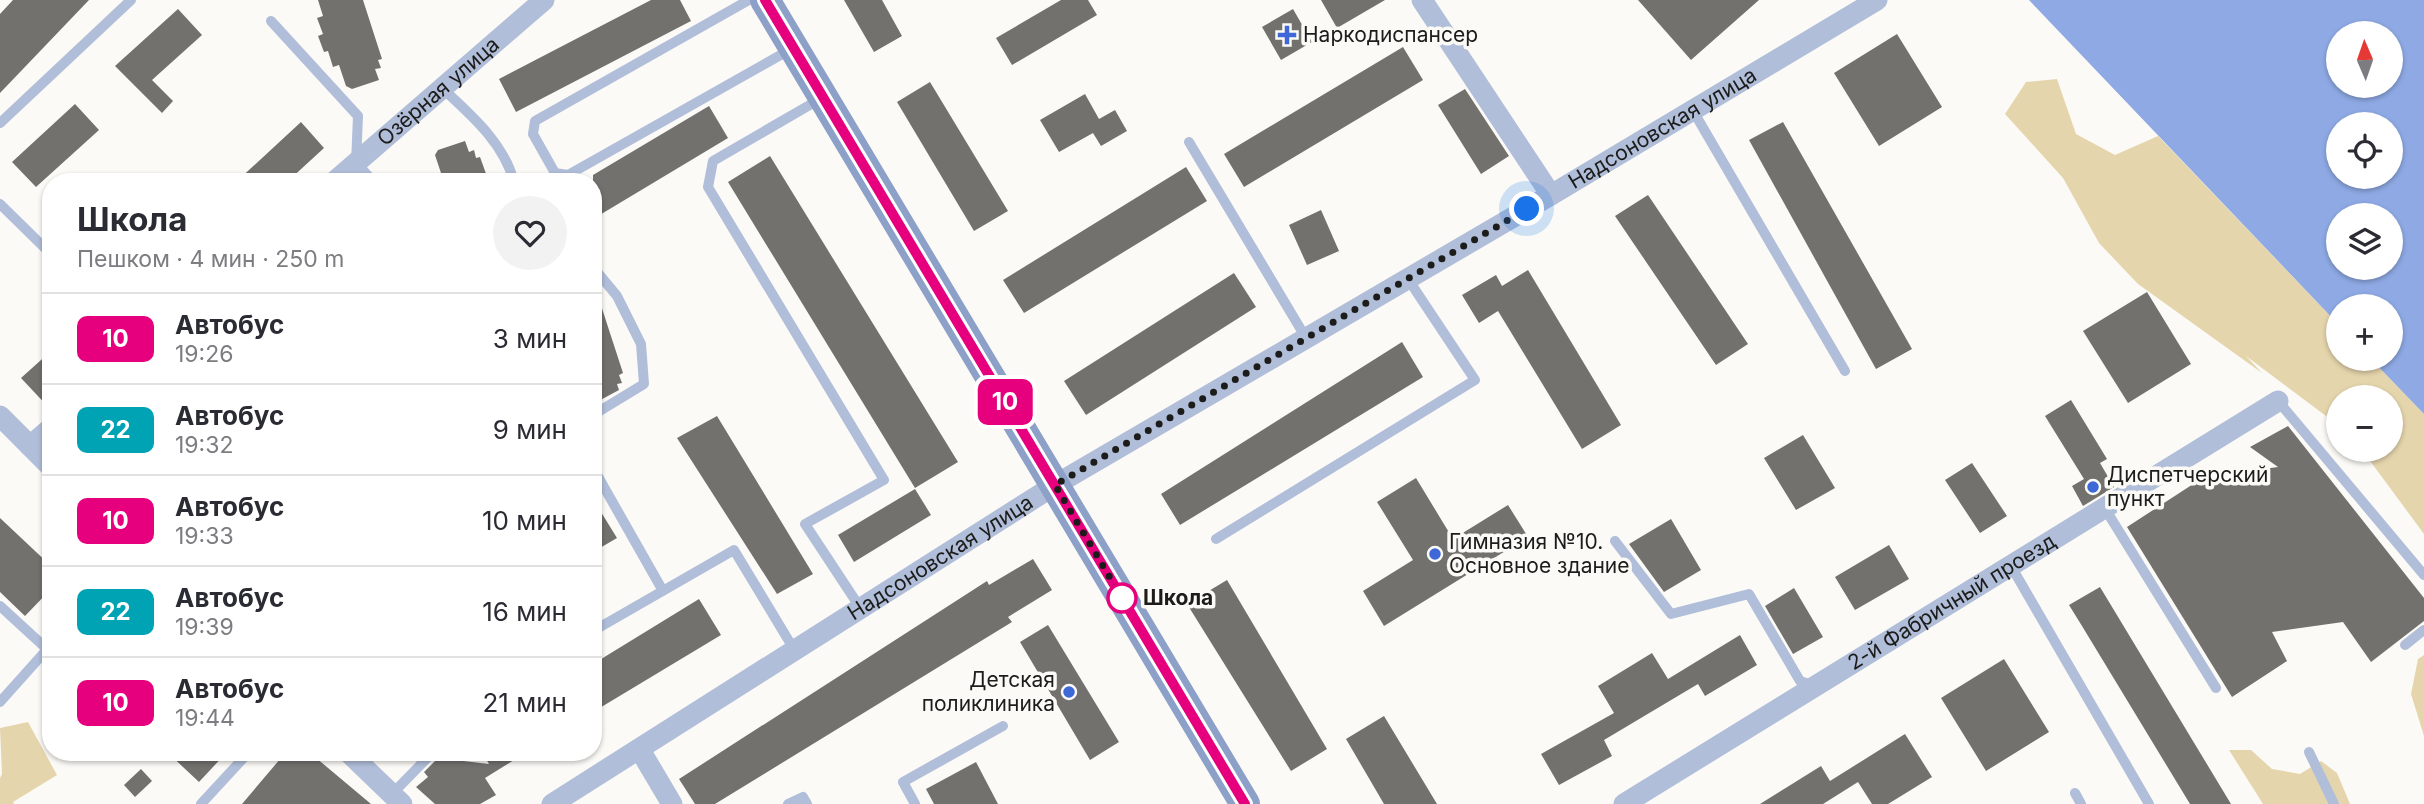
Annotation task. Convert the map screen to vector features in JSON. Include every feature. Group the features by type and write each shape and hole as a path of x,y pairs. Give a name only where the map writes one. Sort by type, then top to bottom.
{"main road":[{"path":"765,0 1055,485 1238,799"}],"street":[{"name":"Озёрная улица","path":"344,173 544,0"},
{"path":"1422,0 1551,195"},
{"name":"Надсоновская улица","path":"552,804 1055,485 1551,195 1877,0"},
{"name":"2-й Фабричный проезд","path":"1624,804 2278,401"},
{"path":"0,416 42,458"},
{"path":"30,446 42,436"},
{"path":"640,750 673,804"},
{"path":"357,761 397,799"}],"lane":[{"path":"0,123 131,0"},
{"path":"555,173 533,134 536,121 749,0"},
{"path":"271,21 358,116 356,163 365,173"},
{"path":"572,173 794,48"},
{"path":"442,88 480,123 512,173"},
{"path":"823,97 713,161 708,187 884,480 805,524 860,609"},
{"path":"1692,109 1845,371"},
{"path":"1189,142 1306,338"},
{"path":"0,204 42,245"},
{"path":"602,278 617,296 641,344 644,384 602,410"},
{"path":"1216,539 1475,380 1408,279"},
{"path":"2278,401 2424,575"},
{"path":"602,484 663,591"},
{"path":"2104,507 2216,688"},
{"path":"1615,541 1671,614 1749,594 1800,681 1815,686"},
{"path":"602,626 734,550 795,651"},
{"path":"2011,566 2149,804"},
{"path":"0,606 42,641"},
{"path":"2405,645 2424,629"},
{"path":"0,702 42,655"},
{"path":"915,804 903,782 1003,726"},
{"path":"2309,752 2334,804"},
{"path":"201,804 241,761"},
{"path":"397,799 426,761"},
{"path":"2074,793 2081,804"},
{"path":"788,804 803,797 807,804"}],"shaded area":[{"path":"2057,79 2076,134 2115,155 2158,136 2326,311 2326,371 2383,371 2396,385 2326,385 2326,416 2246,356 2262,373 2138,284 2099,243 2063,178 2005,114 2026,82"},
{"path":"2403,392 2424,414 2424,534 2371,462 2403,462"},
{"path":"2424,655 2424,736 2411,694 2418,659"},
{"path":"28,722 42,748 42,761 49,761 57,775 13,802 14,804 0,804 0,728"},
{"path":"2229,750 2251,750 2272,769 2300,774 2321,761 2337,773 2350,804 2263,804"}],"water":[{"path":"2029,0 2424,0 2424,414 2403,392 2403,385 2396,385 2383,371 2403,371 2403,294 2326,294 2326,311"}],"building":[{"path":"13,0 89,0 0,93 0,14"},
{"path":"318,0 363,0 382,59 378,60 381,68 375,69 379,80 352,89 346,86 339,65 333,67 328,51 324,52 318,36 323,34 317,18 323,16"},
{"path":"651,0 680,0 691,21 516,112 499,79"},
{"path":"844,0 882,0 902,36 874,52"},
{"path":"1061,0 1088,0 1097,15 1012,65 996,38"},
{"path":"1321,0 1385,0 1337,28"},
{"path":"1638,0 1759,0 1691,60"},
{"path":"178,9 202,35 152,80 173,101 162,113 115,66"},
{"name":"Наркодиспансер","path":"1293,9 1312,42 1281,60 1262,27"},
{"path":"1897,34 1942,107 1879,146 1834,73"},
{"path":"1403,47 1423,80 1244,187 1224,154"},
{"path":"930,82 1008,211 974,231 897,102"},
{"path":"1465,89 1509,156 1481,174 1438,105"},
{"path":"1085,94 1099,119 1115,110 1127,131 1101,146 1093,133 1059,152 1040,120"},
{"path":"75,104 99,130 51,173 42,173 42,182 36,187 12,162"},
{"path":"709,106 728,138 602,214 602,173 596,173"},
{"path":"301,122 324,148 297,173 246,173"},
{"path":"1783,122 1912,349 1876,369 1749,140"},
{"path":"465,141 469,152 474,150 476,158 480,157 486,173 441,173 435,155 438,150"},
{"path":"770,156 958,462 915,488 728,182"},
{"path":"1186,167 1207,201 1024,313 1003,280"},
{"path":"1648,195 1748,344 1716,365 1615,216"},
{"path":"1321,210 1339,251 1307,265 1289,225"},
{"path":"1528,270 1621,425 1582,449 1498,311 1479,323 1462,295 1496,275 1502,286"},
{"path":"1234,273 1256,307 1086,415 1064,381"},
{"path":"2147,292 2191,364 2128,403 2083,331"},
{"path":"602,308 623,373 619,375 622,383 617,384 619,390 602,399"},
{"path":"1402,342 1423,377 1180,525 1161,494"},
{"path":"42,359 42,400 21,378"},
{"path":"2071,400 2107,459 2100,463 2114,487 2083,506 2072,486 2084,479 2045,416"},
{"path":"717,416 813,574 777,594 677,438"},
{"path":"2288,426 2424,598 2424,621 2371,662 2343,622 2272,632 2287,661 2232,697 2127,527 2204,477 2278,467 2250,447"},
{"path":"1803,435 1835,488 1796,510 1764,458"},
{"path":"1972,463 2007,516 1980,533 1945,480"},
{"path":"1416,478 1453,539 1508,505 1528,537 1384,626 1363,591 1413,560 1377,502"},
{"path":"915,489 931,515 854,562 838,535"},
{"path":"602,514 617,538 602,547"},
{"path":"0,518 42,558 42,598 25,616 0,592"},
{"path":"1671,519 1701,570 1664,592 1629,544"},
{"path":"1889,545 1909,579 1855,610 1835,577"},
{"path":"1033,559 1052,590 1008,617 1012,622 715,804 695,804 679,779 987,581 989,585"},
{"path":"1227,580 1327,749 1291,771 1187,604"},
{"path":"2100,587 2231,804 2190,804 2069,605"},
{"path":"1794,588 1823,637 1793,654 1765,606"},
{"path":"699,599 721,635 602,707 602,658"},
{"name":"Детская поликлиника","path":"1048,625 1119,742 1090,760 1020,642"},
{"path":"1740,635 1757,665 1705,696 1698,684 1604,740 1612,756 1559,785 1541,754 1614,713 1598,686 1652,653 1668,679"},
{"path":"2004,659 2049,732 1986,771 1941,698"},
{"path":"1384,716 1437,804 1384,804 1346,739"},
{"path":"1905,734 1932,777 1888,804 1872,804 1858,782 1823,804 1760,804 1821,766 1830,781"},
{"path":"177,761 219,761 199,782"},
{"path":"278,761 320,761 371,804 242,804"},
{"path":"435,761 489,764 487,761 512,761 485,778 496,795 480,804 435,804 416,787 428,777 424,772"},
{"path":"976,762 998,804 934,804 926,789"},
{"path":"141,769 152,781 135,797 124,785"}],"bus line":[{"name":"10","path":"765,0 1245,804"}],"place":[{"name":"Наркодиспансер","path":"1287,35"},
{"name":"Диспетчерский пункт","path":"2093,487"},
{"name":"Гимназия №10. Основное здание","path":"1435,554"},
{"name":"Школа","path":"1122,598"},
{"name":"Детская поликлиника","path":"1069,692"}],"route":[{"path":"1122,598 1055,485 1527,209"}]}
